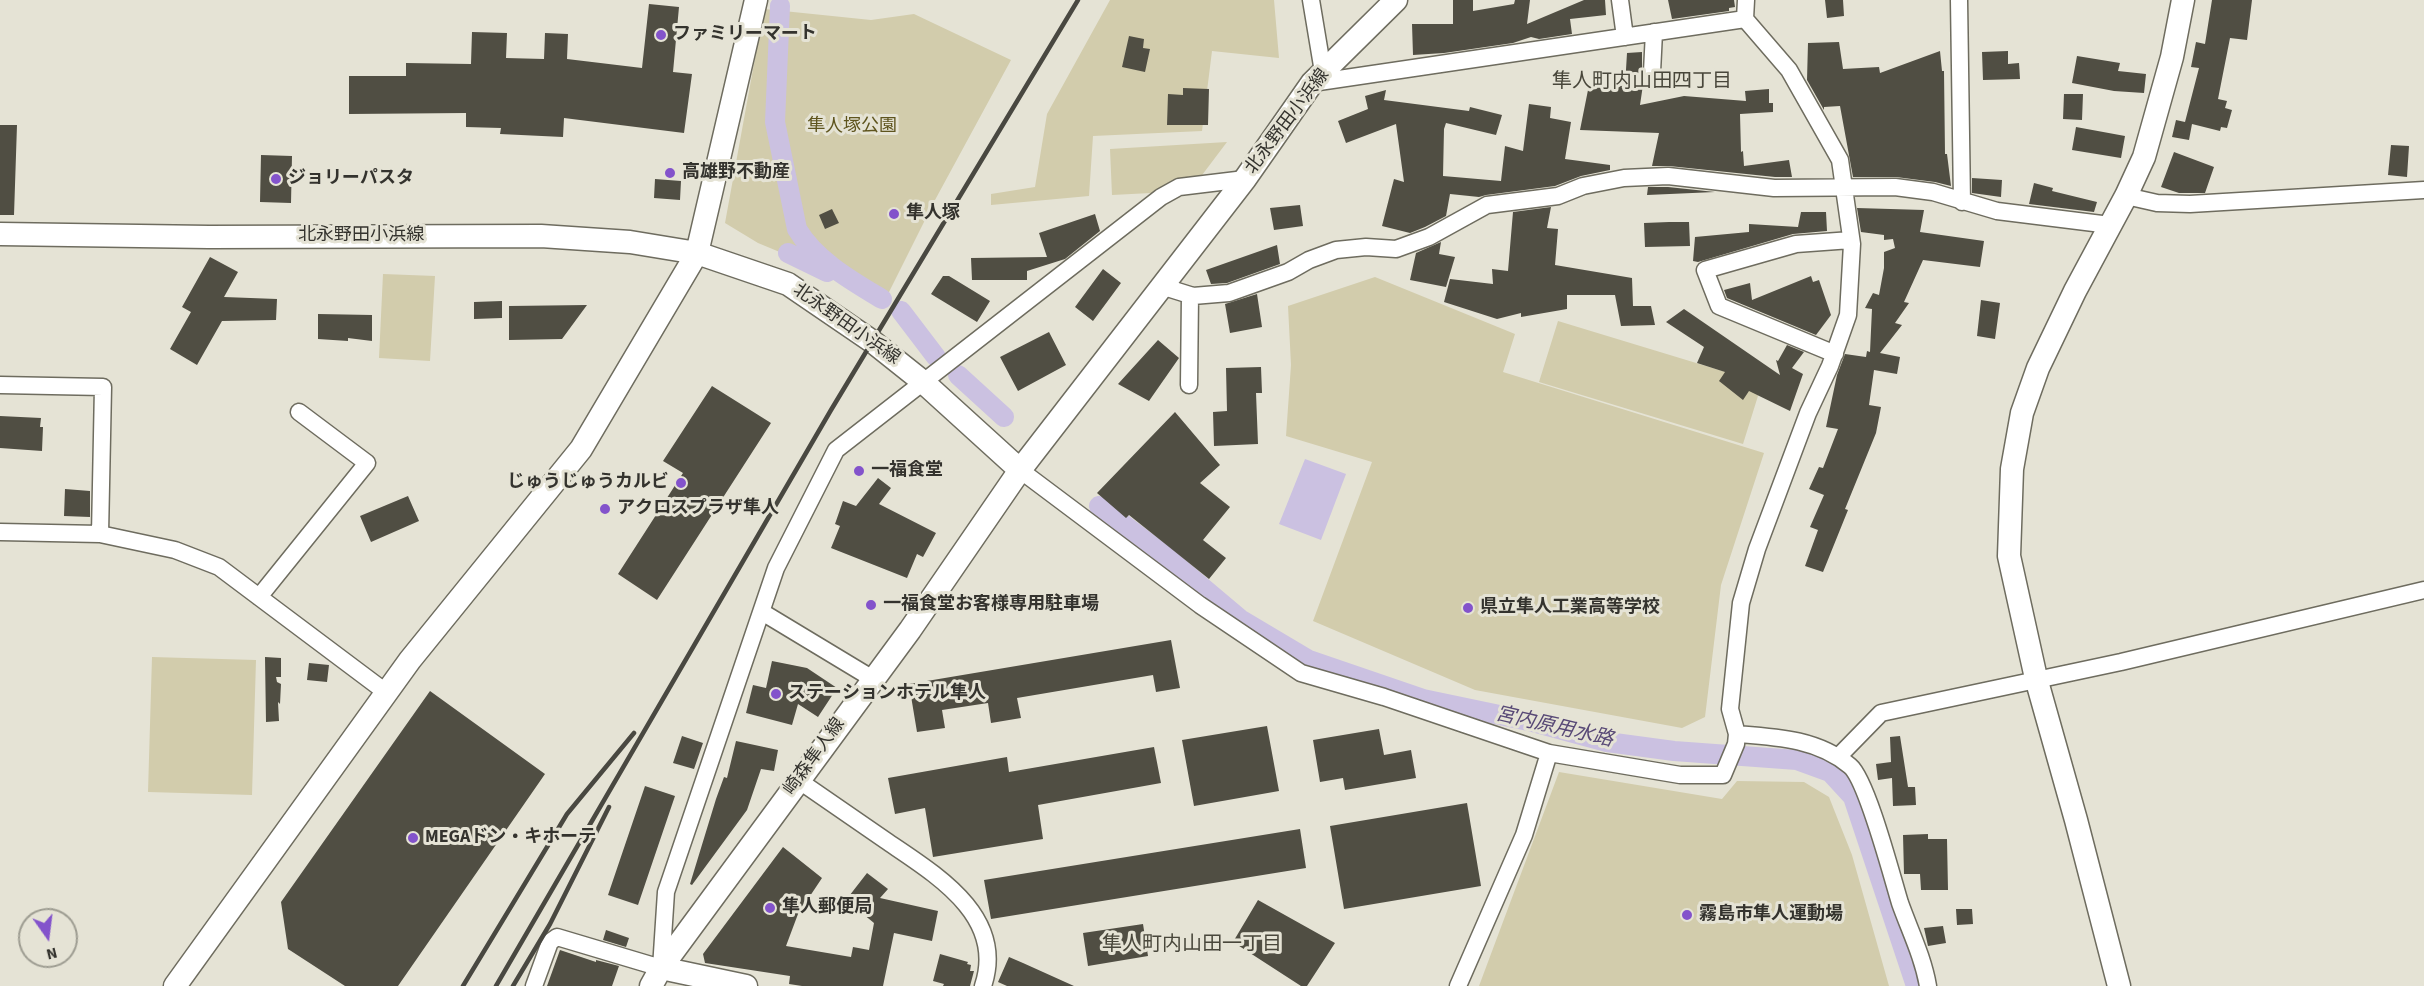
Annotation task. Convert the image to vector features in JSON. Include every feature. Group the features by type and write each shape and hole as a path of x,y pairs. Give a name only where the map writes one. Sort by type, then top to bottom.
{"main road":[{"path":"175,986 445,616 581,448 697,253 756,0"},
{"name":"北永野田小浜線","path":"0,234 209,237 541,236 630,242 697,253 788,284 873,342 922,381 1020,470 1245,179 1318,78 1396,0"},
{"path":"2119,986 2036,678 2009,556 2012,469 2022,413 2038,369 2144,156 2172,57 2183,0"},
{"name":"崎森隼人線","path":"656,977 910,630 1020,470"},
{"path":"656,977 746,986"}],"street":[{"path":"1311,0 1318,78 1745,19"},
{"path":"1620,0 1624,37"},
{"path":"1020,470 1200,605 1300,673 1384,697 1549,753 1680,775 1723,775 1736,744 1737,734 1730,709 1741,603 1757,549 1848,315 1851,240 1840,160 1789,70 1745,19 1746,0"},
{"path":"1959,0 1962,202"},
{"path":"1652,72 1654,32"},
{"path":"1161,286 1190,295 1229,293 1288,272 1309,260 1336,250 1366,247 1396,249 1429,237 1487,205 1558,196 1583,186 1624,178 1668,176 1774,188 1895,187 1933,192 1997,211 2110,225"},
{"path":"534,986 550,942 556,937 656,977 666,892 776,568 836,450 1161,197 1179,188 1245,179"},
{"path":"2126,196 2157,202 2190,204 2424,190"},
{"path":"1834,354 1719,306 1705,270 1796,244 1851,240"},
{"path":"1189,386 1190,295"},
{"path":"0,385 103,387 100,534"},
{"path":"259,597 367,463 299,412"},
{"path":"0,532 100,534 175,550 219,567 387,693"},
{"path":"1838,757 1881,713 2036,678 2121,662 2424,590"},
{"path":"762,612 873,679"},
{"path":"1737,734 1806,742 1838,757 1853,768 1865,793 1901,906 1925,970 1928,986"},
{"path":"1458,986 1524,835 1549,753"},
{"path":"798,780 945,881 966,903 975,918 987,948 988,961 983,986"}],"green space":[{"path":"1110,0 1274,0 1279,58 1212,51 1202,131 1093,136 1089,196 991,205 991,194 1035,187 1047,114"},
{"name":"隼人塚公園","path":"764,9 871,20 914,14 1011,60 935,200 883,304 811,265 758,243 725,223"},
{"path":"1227,142 1190,191 1112,195 1110,149"},
{"path":"383,274 435,276 430,361 379,358"},
{"path":"1375,277 1515,334 1503,372 1764,453 1721,585 1705,717 1682,728 1475,690 1313,621 1372,462 1286,436 1291,365 1288,306"},
{"path":"1558,321 1762,383 1743,444 1539,382"},
{"path":"152,657 256,660 252,795 148,792"},
{"name":"霧島市隼人運動場","path":"1559,772 1722,799 1737,781 1804,782 1829,797 1852,855 1889,986 1479,986"}],"shaded area":[{"path":"1305,459 1346,474 1321,540 1279,524"}],"building":[{"path":"1453,0 1473,0 1473,11 1514,4 1515,0 1530,0 1527,24 1584,0 1605,0 1606,15 1570,19 1572,34 1539,39 1531,37 1513,43 1413,55 1412,24 1453,24"},
{"path":"1668,0 1734,0 1735,7 1729,8 1729,11 1672,19"},
{"path":"1825,0 1843,0 1844,16 1827,18"},
{"path":"2212,0 2252,0 2247,40 2230,38 2218,99 2227,101 2225,108 2232,110 2227,128 2221,127 2220,131 2192,124 2189,140 2172,137 2176,120 2185,122 2199,68 2191,67 2196,42 2205,44"},
{"path":"649,4 679,7 673,72 692,74 684,133 564,118 563,137 500,134 501,128 466,127 466,113 349,114 349,76 406,76 406,63 471,64 472,32 507,33 506,58 544,59 545,33 568,34 567,59 642,68"},
{"path":"1129,36 1144,39 1143,48 1150,49 1145,72 1122,67"},
{"path":"1839,42 1843,69 1879,67 1880,73 1940,51 1942,71 1944,71 1945,154 1947,154 1951,186 1896,177 1853,177 1840,106 1824,107 1824,110 1807,80 1808,43"},
{"path":"2008,51 2008,64 2019,63 2020,79 1983,80 1982,52"},
{"path":"1642,52 1644,78 1640,105 1684,96 1746,101 1745,91 1769,89 1769,103 1773,103 1773,112 1740,114 1741,152 1743,151 1744,166 1789,160 1792,177 1652,166 1659,133 1580,130 1589,85 1625,86 1627,53"},
{"path":"2077,56 2120,63 2118,71 2146,74 2144,93 2114,91 2072,83"},
{"path":"1183,88 1209,89 1208,125 1167,125 1168,94 1183,95"},
{"path":"1386,90 1384,100 1469,111 1470,107 1502,115 1496,135 1446,123 1443,176 1501,181 1505,146 1523,151 1529,104 1551,107 1550,118 1571,122 1565,159 1610,165 1610,170 1581,176 1555,186 1479,197 1450,194 1446,216 1425,227 1410,233 1382,226 1394,179 1404,182 1396,124 1346,143 1338,121 1368,109 1365,96"},
{"path":"2064,94 2083,94 2082,120 2063,119"},
{"path":"0,125 17,125 14,215 0,215"},
{"path":"2076,127 2125,136 2121,158 2072,150"},
{"path":"2391,145 2409,146 2407,177 2388,175"},
{"path":"2174,152 2214,167 2205,193 2179,193 2161,187"},
{"name":"ジョリーパスタ","path":"261,155 292,156 291,203 260,202"},
{"path":"1972,178 2002,180 2001,197 1972,193"},
{"path":"655,179 681,181 680,200 654,198"},
{"path":"2034,183 2053,188 2052,191 2097,202 2094,212 2029,204"},
{"path":"1648,187 1668,187 1715,192 1647,195"},
{"path":"1300,205 1303,226 1274,230 1270,208"},
{"path":"1551,207 1547,228 1558,229 1555,265 1632,278 1633,306 1651,306 1655,325 1621,326 1615,295 1567,295 1567,309 1521,317 1521,313 1497,319 1444,302 1450,279 1493,284 1492,269 1508,271 1513,212"},
{"path":"1857,208 1924,210 1920,232 1984,241 1980,267 1923,260 1904,302 1909,303 1895,323 1902,325 1880,353 1900,357 1897,374 1874,370 1869,405 1881,407 1876,433 1845,509 1848,510 1823,572 1805,566 1818,530 1810,527 1824,495 1809,489 1819,467 1823,468 1838,429 1826,427 1837,375 1845,354 1866,357 1867,351 1870,352 1872,309 1865,308 1873,293 1879,295 1884,268 1884,252 1895,248 1893,239 1884,240 1884,235 1861,232"},
{"path":"832,209 839,223 825,229 819,215"},
{"path":"1801,212 1826,212 1827,231 1793,234 1698,262 1693,261 1695,237 1749,232 1749,224 1798,227"},
{"path":"1095,214 1100,231 1065,259 1027,271 1027,280 972,280 971,258 1047,257 1039,233"},
{"path":"1689,222 1690,246 1645,247 1644,223"},
{"path":"1441,242 1439,254 1455,257 1446,287 1410,280 1416,253"},
{"path":"1277,245 1280,264 1227,283 1211,284 1206,270"},
{"path":"210,257 238,272 224,297 277,299 276,320 222,321 197,365 170,349 191,312 182,307"},
{"path":"1103,269 1121,283 1093,321 1075,307"},
{"path":"943,276 949,276 990,301 977,322 931,294"},
{"path":"1811,276 1813,282 1819,280 1831,315 1816,335 1727,298 1724,290 1750,283 1752,300"},
{"path":"1257,294 1262,327 1230,333 1225,304"},
{"path":"1981,300 2000,303 1995,339 1977,336"},
{"path":"502,301 502,318 474,319 474,302"},
{"path":"587,305 562,339 509,340 509,306"},
{"path":"1684,309 1780,375 1776,360 1778,361 1787,345 1804,352 1792,368 1803,374 1790,411 1749,391 1743,400 1719,381 1725,372 1697,363 1704,347 1666,322"},
{"path":"318,314 372,315 372,341 348,338 348,341 318,339"},
{"path":"1049,332 1066,365 1018,391 1000,357"},
{"path":"1158,340 1179,358 1149,401 1118,384"},
{"path":"1261,367 1262,393 1256,393 1258,444 1214,446 1213,412 1227,411 1226,368"},
{"path":"712,386 771,423 657,600 618,574 683,473 663,461"},
{"path":"1175,412 1220,465 1200,483 1230,507 1203,540 1226,558 1209,579 1129,515 1126,518 1097,493"},
{"path":"0,416 41,418 42,451 0,448"},
{"path":"878,478 891,488 879,504 936,533 923,557 917,554 907,578 831,548 840,526 835,524 843,501 856,506"},
{"path":"65,489 90,491 90,517 64,516"},
{"path":"408,496 419,521 371,542 360,516"},
{"path":"1171,640 1180,688 1156,692 1153,675 1017,698 1021,718 991,723 988,703 942,710 945,728 917,732 909,684"},
{"path":"265,657 281,658 281,677 276,677 277,682 281,684 280,704 278,702 279,721 266,722"},
{"path":"772,661 807,668 837,688 818,717 798,704 792,725 746,713 753,685 766,688"},
{"path":"309,663 329,665 327,682 307,680"},
{"name":"MEGAドン・キホーテ","path":"430,691 545,774 398,986 345,986 288,949 281,902"},
{"path":"1267,726 1279,791 1194,806 1182,740"},
{"path":"1379,729 1384,755 1411,750 1416,778 1345,790 1343,778 1320,782 1313,740"},
{"path":"682,736 703,743 694,769 673,763"},
{"path":"1900,736 1908,787 1915,787 1916,805 1893,806 1892,778 1878,780 1876,764 1891,762 1890,737"},
{"path":"736,741 778,750 774,771 761,769 747,810 692,885 690,884 716,799 724,777 727,778"},
{"path":"1154,747 1161,783 1038,805 1043,839 933,857 925,808 895,814 888,778 1007,757 1009,772"},
{"path":"645,786 675,796 638,905 608,895"},
{"path":"1467,803 1481,886 1344,909 1330,826"},
{"path":"1300,829 1306,868 991,919 984,880"},
{"path":"1928,834 1928,839 1947,839 1948,890 1921,890 1920,874 1904,874 1903,835"},
{"path":"783,847 822,878 798,914 786,946 851,957 853,947 869,950 874,923 846,900 867,873 888,889 880,898 938,911 932,941 894,933 883,986 802,986 789,984 790,976 705,963 703,954"},
{"path":"1258,900 1335,943 1307,986 1301,986 1233,942"},
{"path":"1956,909 1972,909 1973,924 1957,925"},
{"path":"1143,924 1148,956 1088,966 1083,933"},
{"path":"1943,926 1946,943 1928,946 1924,928"},
{"path":"606,930 629,938 626,947 603,940"},
{"path":"560,950 596,962 596,960 619,966 612,986 547,986"},
{"path":"940,954 968,962 967,964 971,965 970,971 974,971 970,986 943,986 944,984 933,981"},
{"path":"1009,957 1074,986 1007,986 998,982"}],"waterway":[{"name":"宮内原用水路","path":"780,6 775,122 797,229 824,260 882,299"},
{"name":"宮内原用水路","path":"788,253 827,272"},
{"name":"宮内原用水路","path":"901,311 936,357"},
{"name":"宮内原用水路","path":"958,375 1004,417"},
{"name":"宮内原用水路","path":"1099,506 1164,555 1240,619 1309,660 1423,699 1533,722 1607,742 1674,751 1797,760 1830,772 1853,797 1916,986"}],"railway":[{"path":"496,986 831,410 1078,0"},
{"path":"463,986 567,814 634,733"},
{"path":"513,986 550,924 609,807"}],"place":[{"name":"ファミリーマート","path":"661,35"},
{"name":"高雄野不動産","path":"670,173"},
{"name":"ジョリーパスタ","path":"276,179"},
{"name":"隼人塚","path":"894,214"},
{"name":"一福食堂","path":"859,471"},
{"name":"じゅうじゅうカルビ","path":"681,483"},
{"name":"アクロスプラザ隼人","path":"605,509"},
{"name":"一福食堂お客様専用駐車場","path":"871,605"},
{"name":"県立隼人工業高等学校","path":"1468,608"},
{"name":"ステーションホテル隼人","path":"776,694"},
{"name":"MEGAドン・キホーテ","path":"413,838"},
{"name":"隼人郵便局","path":"770,908"},
{"name":"霧島市隼人運動場","path":"1687,915"}],"district":[{"name":"隼人町内山田四丁目","path":"1642,83"},
{"name":"隼人町内山田一丁目","path":"1192,946"}]}
